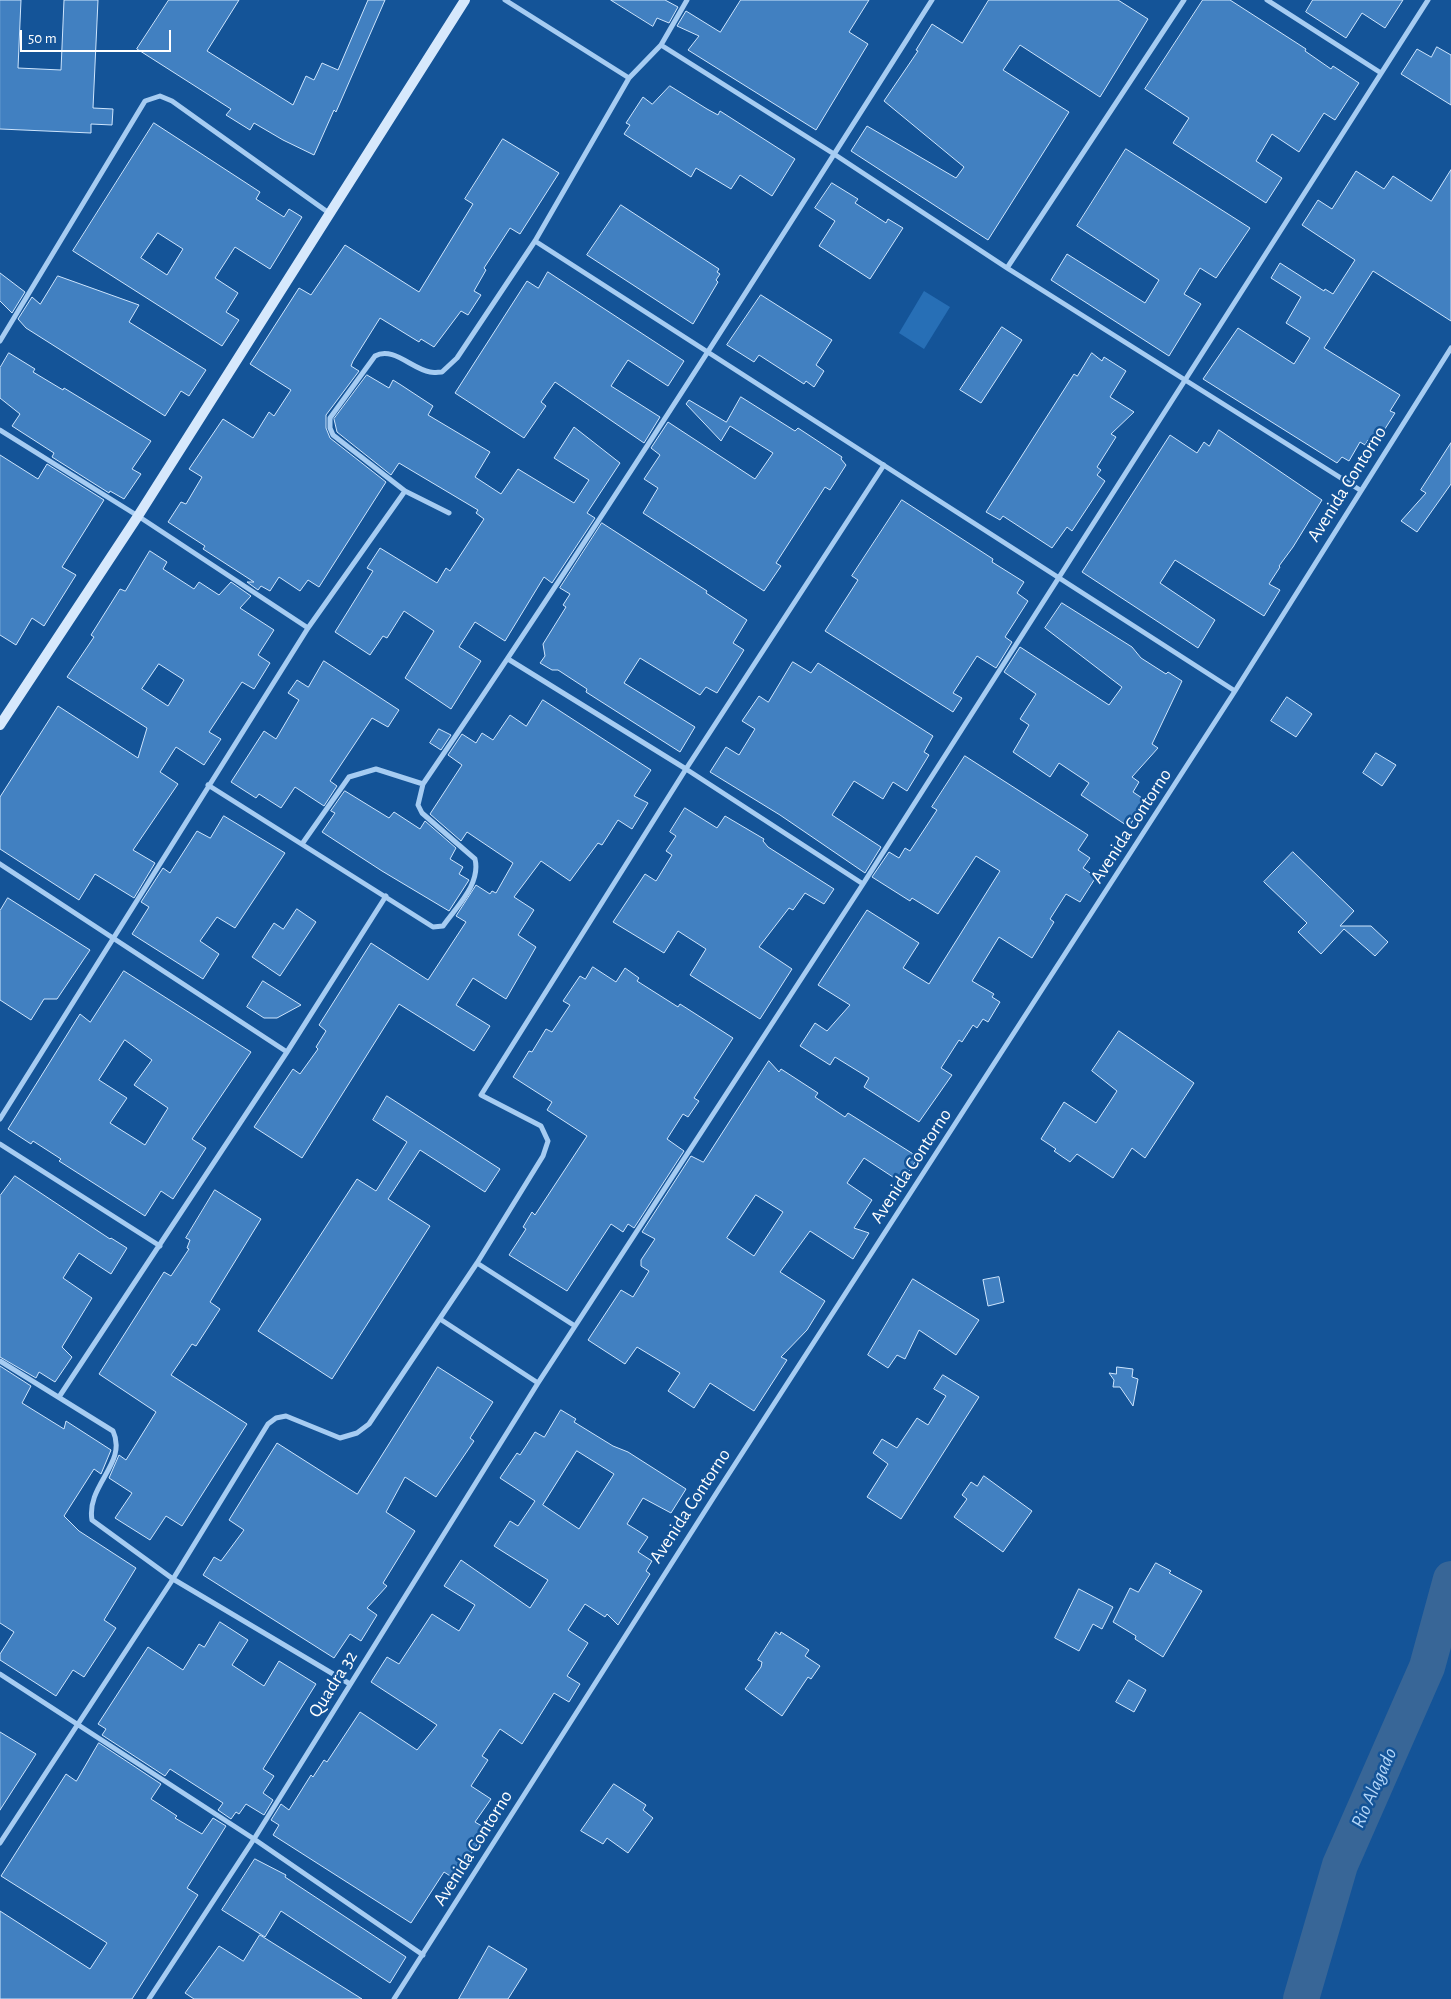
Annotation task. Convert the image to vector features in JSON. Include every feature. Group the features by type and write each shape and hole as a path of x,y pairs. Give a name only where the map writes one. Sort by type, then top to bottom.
{"street":[{"path":"0,725 138,516 465,0"},
{"path":"449,514 405,491 334,435 330,428 330,418 374,356 380,353 390,354 429,372 442,372 457,358 535,241 629,78 661,45 687,0"},
{"path":"208,785 433,927 443,926 474,882 477,868 475,858 422,813 418,805 423,784 508,659 708,352 932,0"},
{"path":"1007,268 1184,0"},
{"path":"1267,0 1381,73"},
{"name":"Quadra 32","path":"149,1999 254,1839 538,1382 862,884 1428,0"},
{"path":"508,1 629,78"},
{"path":"661,45 834,154 1007,268 1360,490"},
{"path":"0,342 145,101 160,96 172,101 329,214"},
{"path":"535,241 1235,691"},
{"name":"Avenida Contorno","path":"394,1999 719,1488 1235,691 1451,348"},
{"path":"0,430 138,516 308,628"},
{"path":"0,1843 173,1579 268,1424 276,1418 286,1416 340,1438 357,1433 369,1424 477,1263 543,1156 548,1141 541,1126 481,1095 686,769 884,465"},
{"path":"0,1119 112,937 308,628 405,491"},
{"path":"508,659 686,769 862,884"},
{"path":"302,844 349,777 376,769 423,784"},
{"path":"0,864 287,1052"},
{"path":"59,1397 287,1052 386,896"},
{"path":"0,1144 160,1246"},
{"path":"477,1263 575,1326"},
{"path":"440,1319 538,1382"},
{"path":"0,1361 113,1431 118,1440 118,1451 93,1498 90,1508 92,1520 173,1579 350,1684"},
{"path":"0,1674 254,1839 423,1955"}],"shaded area":[{"path":"924,291 950,307 924,349 899,333"}],"building":[{"path":"0,0 21,0 18,68 61,70 64,0 98,0 93,108 113,109 112,125 91,124 91,133 0,129"},
{"path":"169,0 239,0 207,51 293,105 306,76 314,80 322,63 338,70 368,0 385,0 336,112 334,110 314,155 254,123 250,130 226,115 231,109 137,49"},
{"path":"611,0 665,0 678,7 669,23 657,18 653,26"},
{"path":"741,0 869,0 849,32 868,44 816,130 688,50 699,36 677,26 686,11 720,32"},
{"path":"989,0 1118,0 1148,19 1100,97 1020,45 1003,70 1069,112 988,240 851,151 867,126 956,178 964,167 884,101 918,51 916,50 932,24 962,43"},
{"path":"1203,0 1230,0 1306,49 1305,51 1331,69 1333,66 1359,83 1335,120 1324,113 1299,152 1272,134 1256,161 1282,178 1266,203 1173,143 1189,118 1145,89"},
{"path":"1313,0 1403,0 1385,28 1362,13 1346,38 1306,12"},
{"path":"1437,47 1451,55 1451,105 1401,74 1417,49 1431,57"},
{"path":"670,86 718,115 720,111 795,159 772,196 740,175 731,189 696,168 691,177 624,134 630,125 626,123 643,97 652,104"},
{"path":"154,123 260,192 256,199 284,217 289,209 302,217 270,269 235,247 215,278 238,293 226,312 239,320 222,346 73,251","holes":["158,233 183,249 167,275 141,258"]},
{"path":"503,139 559,173 520,234 510,228 484,268 486,270 474,291 481,295 468,315 461,311 434,347 421,339 419,342 380,318 351,366 359,371 326,415 326,428 330,438 386,482 319,587 308,580 300,591 279,577 270,591 261,586 258,590 247,582 254,582 203,549 205,546 168,522 181,502 186,504 202,477 189,469 223,419 253,438 269,412 274,416 291,390 250,364 299,288 311,295 345,245 419,292 473,204 465,199"},
{"path":"1126,149 1250,228 1216,278 1200,268 1184,294 1201,304 1169,356 1051,280 1067,254 1145,303 1159,280 1077,226"},
{"path":"1451,170 1451,321 1373,271 1324,348 1400,395 1390,411 1395,413 1376,443 1368,440 1365,445 1360,442 1349,461 1342,457 1337,463 1203,379 1238,328 1294,364 1310,338 1286,323 1301,297 1271,278 1280,263 1324,291 1325,289 1333,294 1355,260 1302,225 1318,200 1332,209 1356,171 1384,189 1393,176 1431,201"},
{"path":"832,183 858,199 855,203 886,223 888,219 903,228 870,279 819,246 835,221 815,208"},
{"path":"621,205 719,269 717,272 720,274 716,280 718,282 693,324 587,255"},
{"path":"548,272 684,361 668,386 628,360 611,386 660,417 644,443 555,382 541,402 546,406 524,438 455,393 527,281 538,288"},
{"path":"0,273 25,292 12,313 0,301"},
{"path":"58,276 139,305 129,322 206,370 189,396 181,391 165,416 26,328 18,319 32,297 40,304"},
{"path":"761,295 832,340 816,365 824,371 814,387 806,381 804,384 759,355 754,362 727,345"},
{"path":"1002,327 1022,340 981,403 960,390"},
{"path":"9,353 35,369 33,372 63,390 64,388 151,441 132,469 141,474 124,499 110,491 109,493 52,457 54,453 12,426 20,414 0,398 0,368"},
{"path":"1092,353 1102,361 1104,357 1126,371 1110,397 1134,412 1111,434 1116,437 1097,467 1101,470 1097,475 1105,481 1072,531 1067,527 1052,548 1003,516 1000,520 986,512 1074,374 1077,376"},
{"path":"367,375 389,388 393,380 401,385 433,406 428,415 490,452 475,477 501,494 518,469 574,503 589,480 554,458 574,427 620,463 587,513 595,518 552,583 544,577 505,641 475,622 459,647 481,661 451,709 405,678 434,631 404,611 387,638 383,636 370,655 335,632 373,571 367,568 380,548 437,583 446,568 450,571 484,519 476,513 478,510 399,463 391,475 337,432 334,419"},
{"path":"741,397 795,431 798,428 842,457 841,459 846,465 830,490 825,487 776,563 781,566 764,591 643,513 658,488 644,479 660,455 651,448 668,422 755,479 773,453 730,426 721,441 686,404 689,400 726,422"},
{"path":"1219,430 1322,500 1269,584 1280,590 1264,616 1175,560 1160,583 1215,620 1198,648 1082,572 1170,435 1197,453 1204,442 1209,446"},
{"path":"1451,443 1451,484 1417,532 1401,521 1426,493 1421,490"},
{"path":"0,455 38,479 47,464 104,500 62,567 76,575 44,626 32,618 16,645 0,635"},
{"path":"902,500 993,559 992,562 1024,582 1017,593 1028,601 1005,637 1012,642 996,668 977,656 953,693 962,698 953,712 825,631 858,580 852,576"},
{"path":"602,523 707,591 706,593 747,620 733,643 744,650 717,693 706,687 700,695 640,658 624,683 695,727 680,752 586,692 587,689 558,670 552,670 540,663 545,656 543,644 566,607 563,605 570,594 560,588"},
{"path":"150,551 167,562 163,569 194,589 199,582 219,595 231,582 251,596 240,608 274,630 258,655 270,663 254,689 242,682 209,732 221,739 204,765 176,747 160,772 178,784 133,850 155,863 134,898 95,874 79,900 0,849 0,797 58,706 138,758 147,728 67,677 94,637 91,635 120,589 125,591","holes":["159,664 184,680 168,706 142,689"]},
{"path":"1062,603 1132,647 1141,658 1166,674 1168,672 1182,681 1152,744 1158,748 1132,777 1139,782 1133,792 1145,800 1129,827 1081,795 1089,783 1059,763 1050,777 1013,752 1029,725 1020,719 1036,694 1004,672 1020,647 1109,705 1122,687 1045,628"},
{"path":"324,661 399,710 388,727 372,718 330,781 337,786 324,806 295,787 281,808 259,794 256,798 231,782 264,731 276,739 299,700 288,693 297,680 308,687"},
{"path":"793,662 811,673 818,663 933,736 924,752 929,755 907,791 893,782 883,799 854,781 832,815 881,847 865,873 780,815 710,772 726,747 739,755 755,729 742,721 759,696 768,702"},
{"path":"1287,697 1312,714 1296,737 1271,721"},
{"path":"543,700 651,770 634,796 648,803 632,829 618,820 602,845 598,843 570,881 541,861 514,897 534,910 518,935 536,947 506,999 473,978 456,1005 490,1026 474,1051 399,1004 302,1158 254,1127 293,1069 300,1074 318,1049 316,1047 326,1031 319,1025 371,943 428,980 466,922 456,916 476,885 490,894 492,891 496,893 513,863 467,832 461,841 430,814 462,765 448,755 462,734 476,743 482,733 493,740 510,715 526,726"},
{"path":"439,729 451,735 441,750 430,743"},
{"path":"1376,753 1396,765 1382,786 1363,773"},
{"path":"965,756 1088,835 1078,850 1090,858 1083,868 1096,877 1080,902 1066,894 1050,919 1054,922 1032,958 999,937 972,981 994,994 992,997 1000,1002 988,1022 983,1019 977,1028 973,1025 962,1042 959,1040 941,1068 952,1075 919,1122 864,1087 869,1078 835,1057 830,1065 800,1046 815,1023 827,1031 850,1005 818,985 867,910 919,943 903,968 929,984 1000,871 976,856 938,914 912,898 910,901 872,877 889,852 899,858 905,848 910,851 937,810 932,807"},
{"path":"345,791 389,818 394,812 420,829 425,821 456,848 450,859 463,867 459,874 469,880 449,911 322,832 335,813 331,811"},
{"path":"685,808 717,828 725,816 764,839 763,841 768,847 834,889 824,904 805,893 793,910 789,908 759,947 792,969 760,1019 690,975 706,949 678,931 664,953 613,922 645,874 656,881 672,855 666,851 676,836 670,832"},
{"path":"224,816 285,853 235,928 217,917 200,941 219,954 203,979 132,934 149,907 141,902 163,868 170,873 197,831 210,838"},
{"path":"1293,852 1354,911 1340,926 1371,926 1388,942 1375,956 1344,929 1321,954 1298,932 1307,923 1264,882"},
{"path":"8,898 90,950 57,999 44,999 31,1020 0,1000 0,911"},
{"path":"297,909 316,922 280,976 252,957 274,923 283,929"},
{"path":"593,967 616,982 625,968 639,978 637,981 678,1007 680,1004 733,1038 694,1098 699,1101 688,1117 683,1114 667,1139 684,1151 634,1228 628,1224 623,1232 611,1224 567,1291 509,1255 526,1229 523,1227 532,1212 535,1215 587,1136 547,1110 552,1102 513,1077 529,1051 532,1052 546,1029 552,1032 570,1005 563,1001 580,976 585,979"},
{"path":"124,971 251,1052 192,1139 206,1148 173,1199 161,1191 145,1216 59,1161 61,1159 33,1141 31,1144 8,1129 80,1014 90,1022","holes":["125,1040 152,1060 134,1085 168,1108 145,1145 110,1123 127,1098 99,1080"]},
{"path":"263,981 301,1005 277,1018 264,1018 247,1007"},
{"path":"1119,1031 1194,1083 1145,1158 1132,1148 1113,1178 1077,1154 1070,1162 1041,1139 1064,1102 1096,1123 1117,1091 1092,1071"},
{"path":"769,1061 779,1072 781,1069 818,1093 815,1097 845,1117 848,1113 918,1157 902,1183 864,1158 847,1183 872,1200 854,1228 869,1233 853,1259 810,1231 780,1272 825,1301 807,1330 781,1357 787,1360 754,1411 710,1383 694,1408 668,1391 680,1373 637,1347 625,1364 588,1340 621,1290 633,1297 649,1271 641,1266 641,1260 655,1239 642,1232 691,1156 703,1162","holes":["756,1195 783,1212 754,1256 727,1238"]},
{"path":"387,1096 500,1169 485,1192 420,1150 388,1199 430,1226 332,1379 258,1331 357,1179 376,1191 407,1142 373,1120"},
{"path":"15,1176 110,1239 127,1248 111,1274 79,1253 63,1278 92,1298 62,1347 72,1357 55,1382 39,1372 36,1378 0,1357 0,1196"},
{"path":"215,1190 261,1219 210,1302 220,1309 196,1346 192,1344 171,1375 247,1424 182,1526 166,1516 150,1540 115,1518 132,1493 109,1478 119,1455 126,1460 156,1412 99,1374 164,1272 171,1276 189,1249 187,1248 190,1240 186,1238"},
{"path":"999,1277 1004,1302 988,1306 983,1280"},
{"path":"913,1279 979,1320 956,1355 919,1330 905,1359 897,1355 888,1368 868,1355"},
{"path":"0,1366 31,1386 22,1403 64,1429 66,1421 111,1450 101,1474 94,1469 64,1516 79,1531 136,1568 104,1620 116,1628 84,1677 73,1670 56,1696 0,1660 0,1654 14,1632 0,1623"},
{"path":"438,1367 493,1402 470,1438 474,1441 436,1497 405,1477 386,1512 415,1531 383,1583 387,1586 367,1608 377,1615 361,1641 350,1634 334,1658 203,1575 214,1557 221,1561 244,1530 229,1520 277,1443 357,1494"},
{"path":"1117,1367 1133,1369 1132,1377 1138,1379 1133,1406 1120,1387 1113,1387 1114,1380 1109,1373 1116,1374"},
{"path":"943,1375 979,1397 901,1519 867,1497 888,1464 873,1453 882,1439 897,1448 917,1418 928,1425 946,1396 934,1389"},
{"path":"561,1410 576,1419 574,1422 613,1446 628,1452 686,1489 671,1513 643,1498 627,1524 648,1537 638,1552 652,1561 646,1571 650,1574 618,1625 607,1614 605,1617 585,1604 568,1630 588,1643 567,1676 580,1684 569,1702 554,1693 522,1744 500,1729 482,1756 488,1760 471,1786 491,1799 475,1822 487,1829 455,1879 444,1872 411,1923 273,1835 279,1825 271,1820 281,1804 289,1810 311,1775 313,1777 324,1760 327,1762 360,1712 417,1750 437,1725 371,1682 387,1657 399,1664 432,1614 459,1631 475,1605 444,1586 461,1560 530,1608 548,1580 494,1546 510,1521 518,1526 535,1501 500,1478 517,1453 520,1455 535,1432 544,1437","holes":["577,1451 614,1474 579,1529 543,1505"]},
{"path":"984,1476 1032,1511 1003,1552 954,1517 967,1499 962,1495 971,1482 977,1486"},
{"path":"1156,1563 1171,1571 1169,1573 1202,1591 1163,1657 1135,1639 1136,1636 1113,1622 1130,1588 1138,1592"},
{"path":"1079,1589 1113,1607 1102,1629 1093,1624 1079,1651 1055,1638"},
{"path":"220,1622 248,1640 232,1665 264,1686 279,1661 316,1684 263,1769 274,1776 263,1793 273,1800 264,1815 246,1804 239,1814 236,1812 231,1819 218,1810 223,1803 170,1769 165,1776 102,1735 106,1729 98,1724 148,1647 183,1670 199,1644 204,1647"},
{"path":"776,1632 780,1635 781,1632 809,1650 805,1656 820,1666 811,1679 808,1677 782,1716 745,1689 761,1667 762,1662 758,1660"},
{"path":"1129,1680 1146,1690 1134,1712 1116,1702"},
{"path":"0,1732 36,1754 0,1810"},
{"path":"99,1743 161,1784 151,1799 177,1816 175,1818 202,1834 213,1818 226,1826 187,1888 198,1895 132,1999 0,1999 0,1911 90,1969 107,1943 1,1876 66,1774 76,1781"},
{"path":"614,1784 646,1805 643,1810 653,1818 628,1853 607,1838 603,1844 581,1831"},
{"path":"255,1859 286,1875 285,1877 406,1957 390,1983 281,1911 265,1937 222,1910"},
{"path":"260,1935 362,1999 194,1999 185,1993 219,1946 243,1961"},
{"path":"489,1946 527,1969 508,1999 459,1999"}],"waterway":[{"name":"Rio Alagado","path":"1301,1999 1340,1865 1427,1667 1451,1579"}]}
